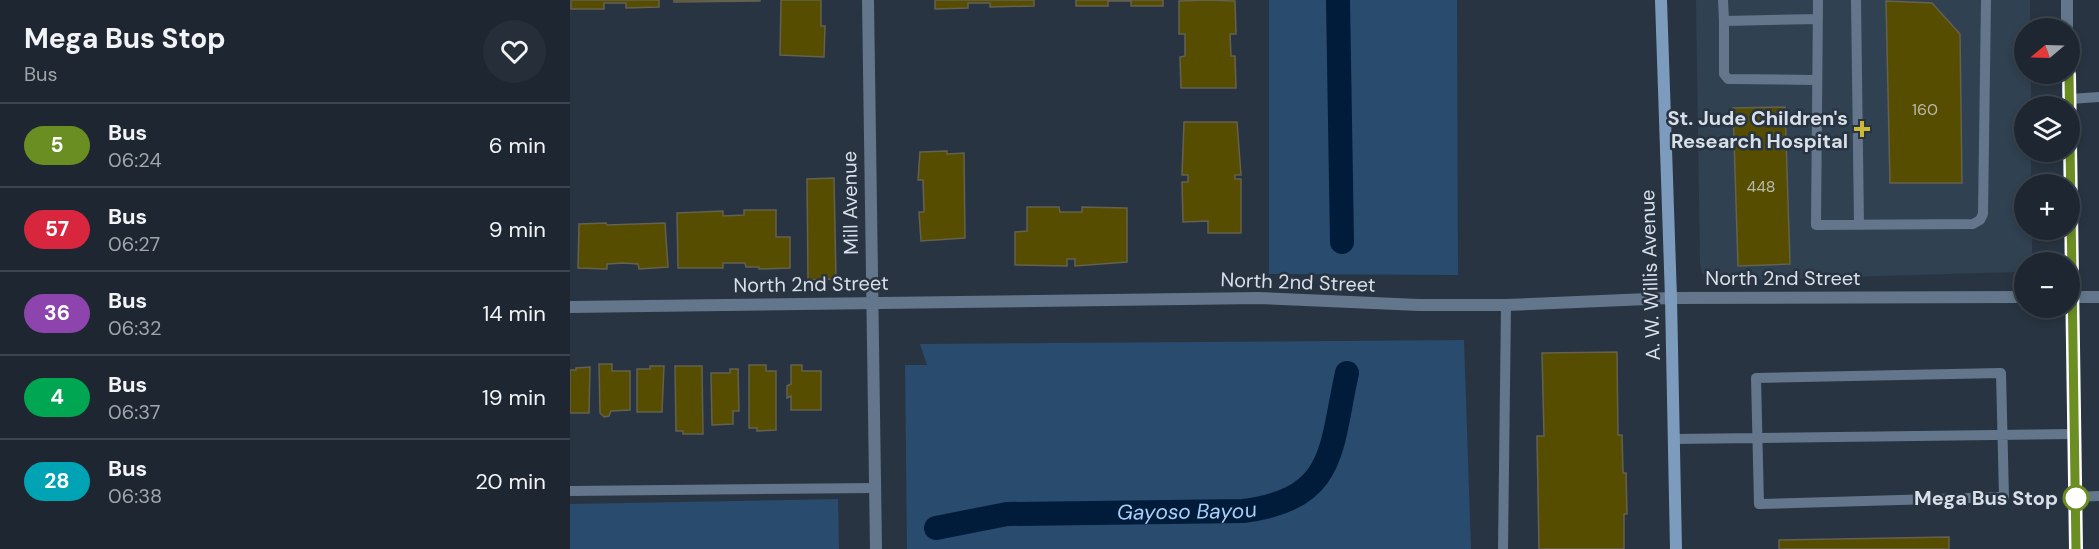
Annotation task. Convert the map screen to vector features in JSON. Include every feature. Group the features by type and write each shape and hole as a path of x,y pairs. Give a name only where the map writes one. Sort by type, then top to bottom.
{"main road":[{"name":"A. W. Willis Avenue","path":"1661,0 1671,298 1676,549"}],"street":[{"name":"Mill Avenue","path":"868,0 876,549"},
{"path":"2067,0 2067,18"},
{"path":"2071,162 2072,252"},
{"name":"North 2nd Street","path":"570,308 1259,298 1419,305 1506,305 1671,298 2014,297"},
{"path":"2080,297 2099,297"},
{"path":"2073,318 2076,549"}],"lane":[{"path":"1723,0 1724,74 1728,79 1818,80"},
{"path":"1818,0 1816,225 1973,224 1980,220 1983,214 1986,0"},
{"path":"1856,0 1859,224"},
{"path":"1724,21 1818,19"},
{"path":"2080,98 2099,97"},
{"path":"1503,549 1506,305"},
{"path":"2001,373 2003,435 2004,497 1759,504 1756,378 2001,373"},
{"path":"1674,439 2076,434"},
{"path":"570,491 875,488"},
{"path":"2076,497 2099,496"}],"shaded area":[{"path":"1269,0 1457,0 1458,275 1269,274"},
{"name":"St. Jude Children's Research Hospital","path":"1696,0 2030,0 2030,18 2014,18 2014,84 2031,84 2031,96 2014,96 2014,162 2031,162 2031,174 2014,174 2014,240 2032,240 2032,252 2014,252 2014,272 1710,281 1702,273 1700,264"},
{"path":"1464,340 1471,549 907,549 905,365 927,365 920,344"},
{"path":"838,499 839,549 570,549 570,504"}],"building":[{"path":"571,0 659,0 659,7 626,8 626,3 604,3 604,9 571,9"},
{"path":"674,0 760,0 760,1 674,2"},
{"path":"781,0 821,0 821,26 825,26 824,57 780,55"},
{"path":"935,0 1034,0 1034,6 990,7 990,3 968,3 968,8 935,9"},
{"path":"1076,0 1163,0 1163,6 1131,6 1131,1 1108,1 1108,6 1076,6"},
{"path":"1179,1 1235,1 1236,34 1230,34 1231,56 1235,56 1236,88 1181,88 1180,57 1185,56 1185,34 1179,34"},
{"path":"1886,1 1932,3 1960,34 1962,183 1890,183"},
{"path":"1785,107 1790,264 1738,266 1733,108"},
{"path":"1184,122 1237,122 1241,175 1235,175 1235,179 1241,179 1241,233 1208,233 1208,221 1183,222 1182,182 1188,182 1188,175 1182,175"},
{"path":"947,151 947,154 964,153 965,238 921,241 919,212 924,212 923,180 918,180 920,152"},
{"path":"834,178 836,279 808,280 807,179"},
{"path":"1027,207 1059,207 1060,212 1082,212 1082,207 1127,208 1127,262 1075,266 1075,259 1067,259 1067,266 1015,265 1015,232 1027,231"},
{"path":"744,210 776,210 776,237 790,237 790,268 759,269 759,267 746,267 745,263 723,263 723,268 678,268 677,213 723,211 723,216 744,215"},
{"path":"606,223 607,225 665,223 668,267 639,269 638,264 623,263 607,264 607,269 578,268 579,224"},
{"path":"1617,352 1618,435 1622,435 1623,473 1626,473 1627,514 1624,514 1624,549 1539,549 1537,436 1544,436 1542,353"},
{"path":"599,364 612,364 612,371 630,371 630,410 611,411 609,416 604,417 600,413"},
{"path":"749,365 766,365 766,371 776,371 776,430 757,431 757,428 749,428"},
{"path":"791,365 802,365 802,371 821,371 821,410 791,410 791,396 787,398 787,386 791,384"},
{"path":"650,366 664,366 662,412 637,412 637,369 650,369"},
{"path":"675,366 702,366 703,434 683,434 683,431 676,431"},
{"path":"590,367 589,413 570,413 570,370"},
{"path":"730,369 738,369 739,411 733,411 733,424 712,425 711,373 730,373"},
{"path":"1949,537 1949,549 1779,549 1779,540"}],"waterway":[{"name":"Gayoso Bayou","path":"1338,0 1342,242"},
{"name":"Gayoso Bayou","path":"936,528 1007,514 1243,511 1274,505 1297,495 1313,482 1324,466 1337,425 1347,373"}],"bus line":[{"name":"5","path":"2069,84 2076,549"}],"place":[{"name":"St. Jude Children's Research Hospital","path":"1862,129"},
{"name":"Mega Bus Stop","path":"2076,498"}]}
